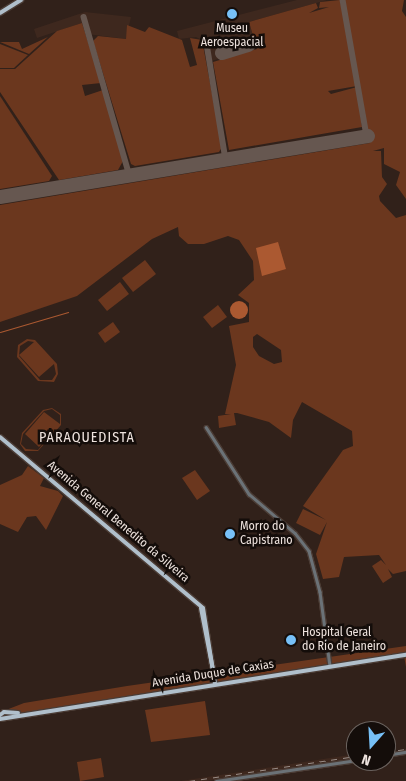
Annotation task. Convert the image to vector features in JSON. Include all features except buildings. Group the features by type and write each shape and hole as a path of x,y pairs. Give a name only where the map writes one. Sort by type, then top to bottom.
{"main road":[{"path":"0,13 21,0"},
{"name":"Avenida General Benedito da Silveira","path":"0,437 200,604 215,684"},
{"name":"Avenida Duque de Caxias","path":"0,717 406,655"},
{"path":"0,708 5,710 0,717"},
{"name":"Avenida Duque de Caxias","path":"5,710 23,713"}],"street":[{"path":"206,427 249,494 295,533 309,551 320,592 330,666"},
{"path":"216,781 346,762"}],"shaded area":[{"path":"297,0 327,0 249,22 257,49 207,62 202,40 196,37 179,39 177,31"},
{"path":"340,0 357,86 328,91 331,94 357,87 362,127 229,150 213,62 257,49 249,22 316,3 318,8 309,13 329,7 319,8 320,2"},
{"path":"344,0 404,0 402,11 406,17 406,199 396,185 400,172 384,164 384,148 373,151 381,151 382,177 387,184 379,196 380,201 396,218 406,215 406,571 393,574 388,569 392,577 383,583 372,566 381,560 386,565 379,555 344,557 339,577 323,579 316,554 327,522 320,535 296,523 303,509 326,520 303,506 343,450 353,446 352,431 302,402 293,420 291,438 269,422 237,413 234,413 236,425 219,428 218,416 231,414 225,414 236,365 229,326 249,322 249,303 238,295 254,280 253,261 239,240 228,236 204,244 188,244 179,236 178,227 152,239 77,296 0,322 0,205 370,143","holes":["257,334 281,350 282,362 274,364 259,356 253,347 253,337"]},
{"path":"85,12 131,17 126,39 87,34 82,23 37,38 34,29"},
{"path":"82,23 101,83 82,85 85,96 103,90 123,161 118,170 59,180 0,92 0,69 15,69 57,31"},
{"path":"127,25 145,32 149,27 182,40 190,67 197,65 190,38 202,40 222,147 219,152 135,166 131,164 93,41 98,36 126,39"},
{"path":"48,37 29,54 0,42 19,42 22,49"},
{"path":"0,44 28,55 14,68 0,68"},
{"path":"0,96 52,176 49,181 0,189"},
{"path":"278,242 286,269 262,276 256,248"},
{"path":"145,260 156,274 133,292 122,278"},
{"path":"120,282 129,294 107,311 98,300"},
{"path":"239,301 245,304 248,310 245,316 239,319 233,316 230,310 233,304"},
{"path":"218,305 227,317 212,328 203,317"},
{"path":"113,322 120,332 105,343 98,333"},
{"path":"27,339 35,340 57,364 58,374 54,382 38,381 17,357 18,345","holes":["28,341 34,342 19,355 20,346","19,355 39,377 54,364 56,374 52,380 40,380"]},
{"path":"52,408 61,414 61,425 38,451 25,451 20,444 22,433 43,410","holes":["52,409 60,415 60,424 44,412 25,434 39,447 53,432 38,450 26,449 21,444 23,434 44,411"]},
{"path":"28,466 44,478 40,486 58,491 63,496 46,530 36,516 27,517 18,532 0,524 0,485 22,475"},
{"path":"195,470 210,491 197,500 182,478"},
{"path":"406,646 406,667 404,656 23,713 6,710 24,703 127,686"},
{"path":"205,701 210,735 151,742 145,710"},
{"path":"346,756 346,760 206,781 181,781"},
{"path":"101,758 104,777 80,781 77,762"}],"waterway":[{"path":"0,332 68,312"}],"taxiway":[{"path":"343,0 367,136"},
{"path":"84,17 130,176"},
{"path":"207,44 226,160"}],"runway":[{"path":"222,53 249,45"},
{"path":"0,197 368,136"}],"railway":[{"path":"396,750 406,749"},
{"path":"189,781 346,757"}],"place":[{"name":"Museu Aeroespacial","path":"232,14"},
{"name":"Morro do Capistrano","path":"230,534"},
{"name":"Hospital Geral do Rio de Janeiro","path":"291,640"}],"district":[{"name":"PARAQUEDISTA","path":"87,438"}]}
